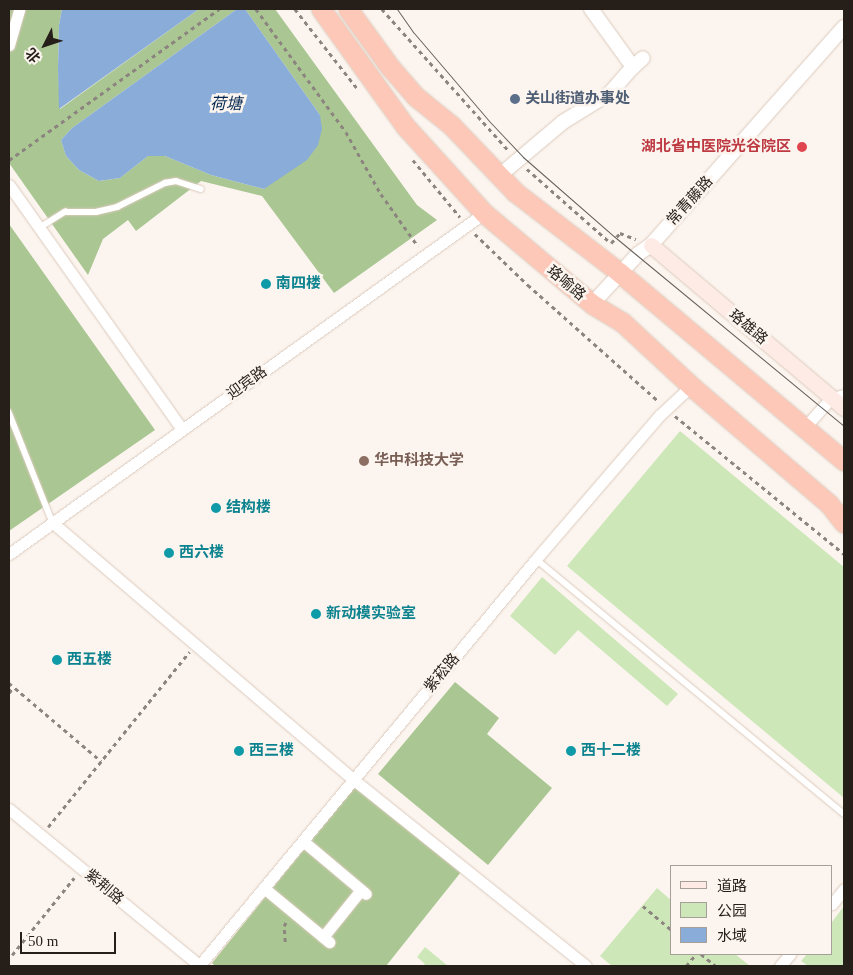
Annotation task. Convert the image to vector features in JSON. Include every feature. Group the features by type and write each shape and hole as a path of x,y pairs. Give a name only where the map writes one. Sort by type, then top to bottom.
{"highway":[{"name":"珞喻路","path":"321,9 405,126 484,213 592,304 622,322 691,386 836,509 844,523"},
{"path":"348,9 390,67 415,96 451,125 514,192 620,273 844,461"}],"main road":[{"name":"珞雄路","path":"651,245 838,396 844,408"}],"street":[{"path":"9,45 19,9"},
{"path":"499,176 563,122 610,93 638,63 591,9"},
{"name":"常青藤路","path":"592,304 638,254 651,245 844,27"},
{"path":"9,184 182,430"},
{"name":"迎宾路","path":"9,554 484,213"},
{"name":"紫菘路","path":"200,966 536,559 660,415 691,386"},
{"path":"804,427 838,396"},
{"path":"53,522 354,780 586,966"},
{"name":"紫荆路","path":"9,809 200,966"},
{"path":"264,888 326,939 363,893 302,841"},
{"path":"833,903 844,889"},
{"path":"780,966 789,955"}],"lane":[{"path":"39,228 65,212 96,212 117,207 165,183 176,181 201,189"},
{"path":"9,412 53,522"},
{"path":"536,559 844,814"}],"path":[{"path":"9,160 219,9"},
{"path":"256,9 346,132 381,194 424,256"},
{"path":"382,9 518,161 611,243 620,234 651,245"},
{"path":"41,835 195,645"},
{"path":"9,683 101,761"},
{"path":"9,693 13,687"},
{"path":"12,955 82,869"},
{"path":"643,906 670,928"},
{"path":"285,942 284,926 292,912"},
{"path":"686,966 695,955"},
{"path":"702,955 716,966"}],"green space":[{"path":"9,9 62,9 59,25 58,69 60,109 199,9 237,9 72,128 61,140 66,156 79,170 99,181 120,178 148,156 165,156 211,175 264,189 320,115 245,9 275,9 417,205 437,220 334,293 262,196 201,181 136,231 128,220 103,239 88,275 9,163"},
{"path":"9,224 155,430 9,531"},
{"path":"680,431 844,567 844,798 567,566"},
{"path":"542,577 678,694 667,706 578,630 555,655 510,616"},
{"path":"455,682 499,718 487,734 552,788 488,865 378,774"},
{"path":"355,786 461,872 386,966 215,966 212,963"},
{"path":"657,888 670,899 670,955 736,955 750,966 612,966 600,956"},
{"path":"844,906 844,966 808,966 801,961 806,955 833,955 833,921"},
{"path":"425,947 448,966 423,966 425,964 417,957"}],"water":[{"path":"62,9 199,9 59,109 59,25"},
{"name":"荷塘","path":"237,9 245,9 320,115 322,129 318,145 307,160 264,189 211,175 165,156 148,156 120,178 99,181 79,170 66,156 61,140 72,128"}],"tram line":[{"path":"397,9 414,33 491,123 523,157 616,238 844,426"}],"place":[{"name":"关山街道办事处","path":"515,99"},
{"name":"湖北省中医院光谷院区","path":"802,147"},
{"name":"南四楼","path":"266,284"},
{"name":"华中科技大学","path":"364,461"},
{"name":"结构楼","path":"216,508"},
{"name":"西六楼","path":"169,553"},
{"name":"新动模实验室","path":"316,614"},
{"name":"西五楼","path":"57,660"},
{"name":"西三楼","path":"239,751"},
{"name":"西十二楼","path":"571,751"}]}
